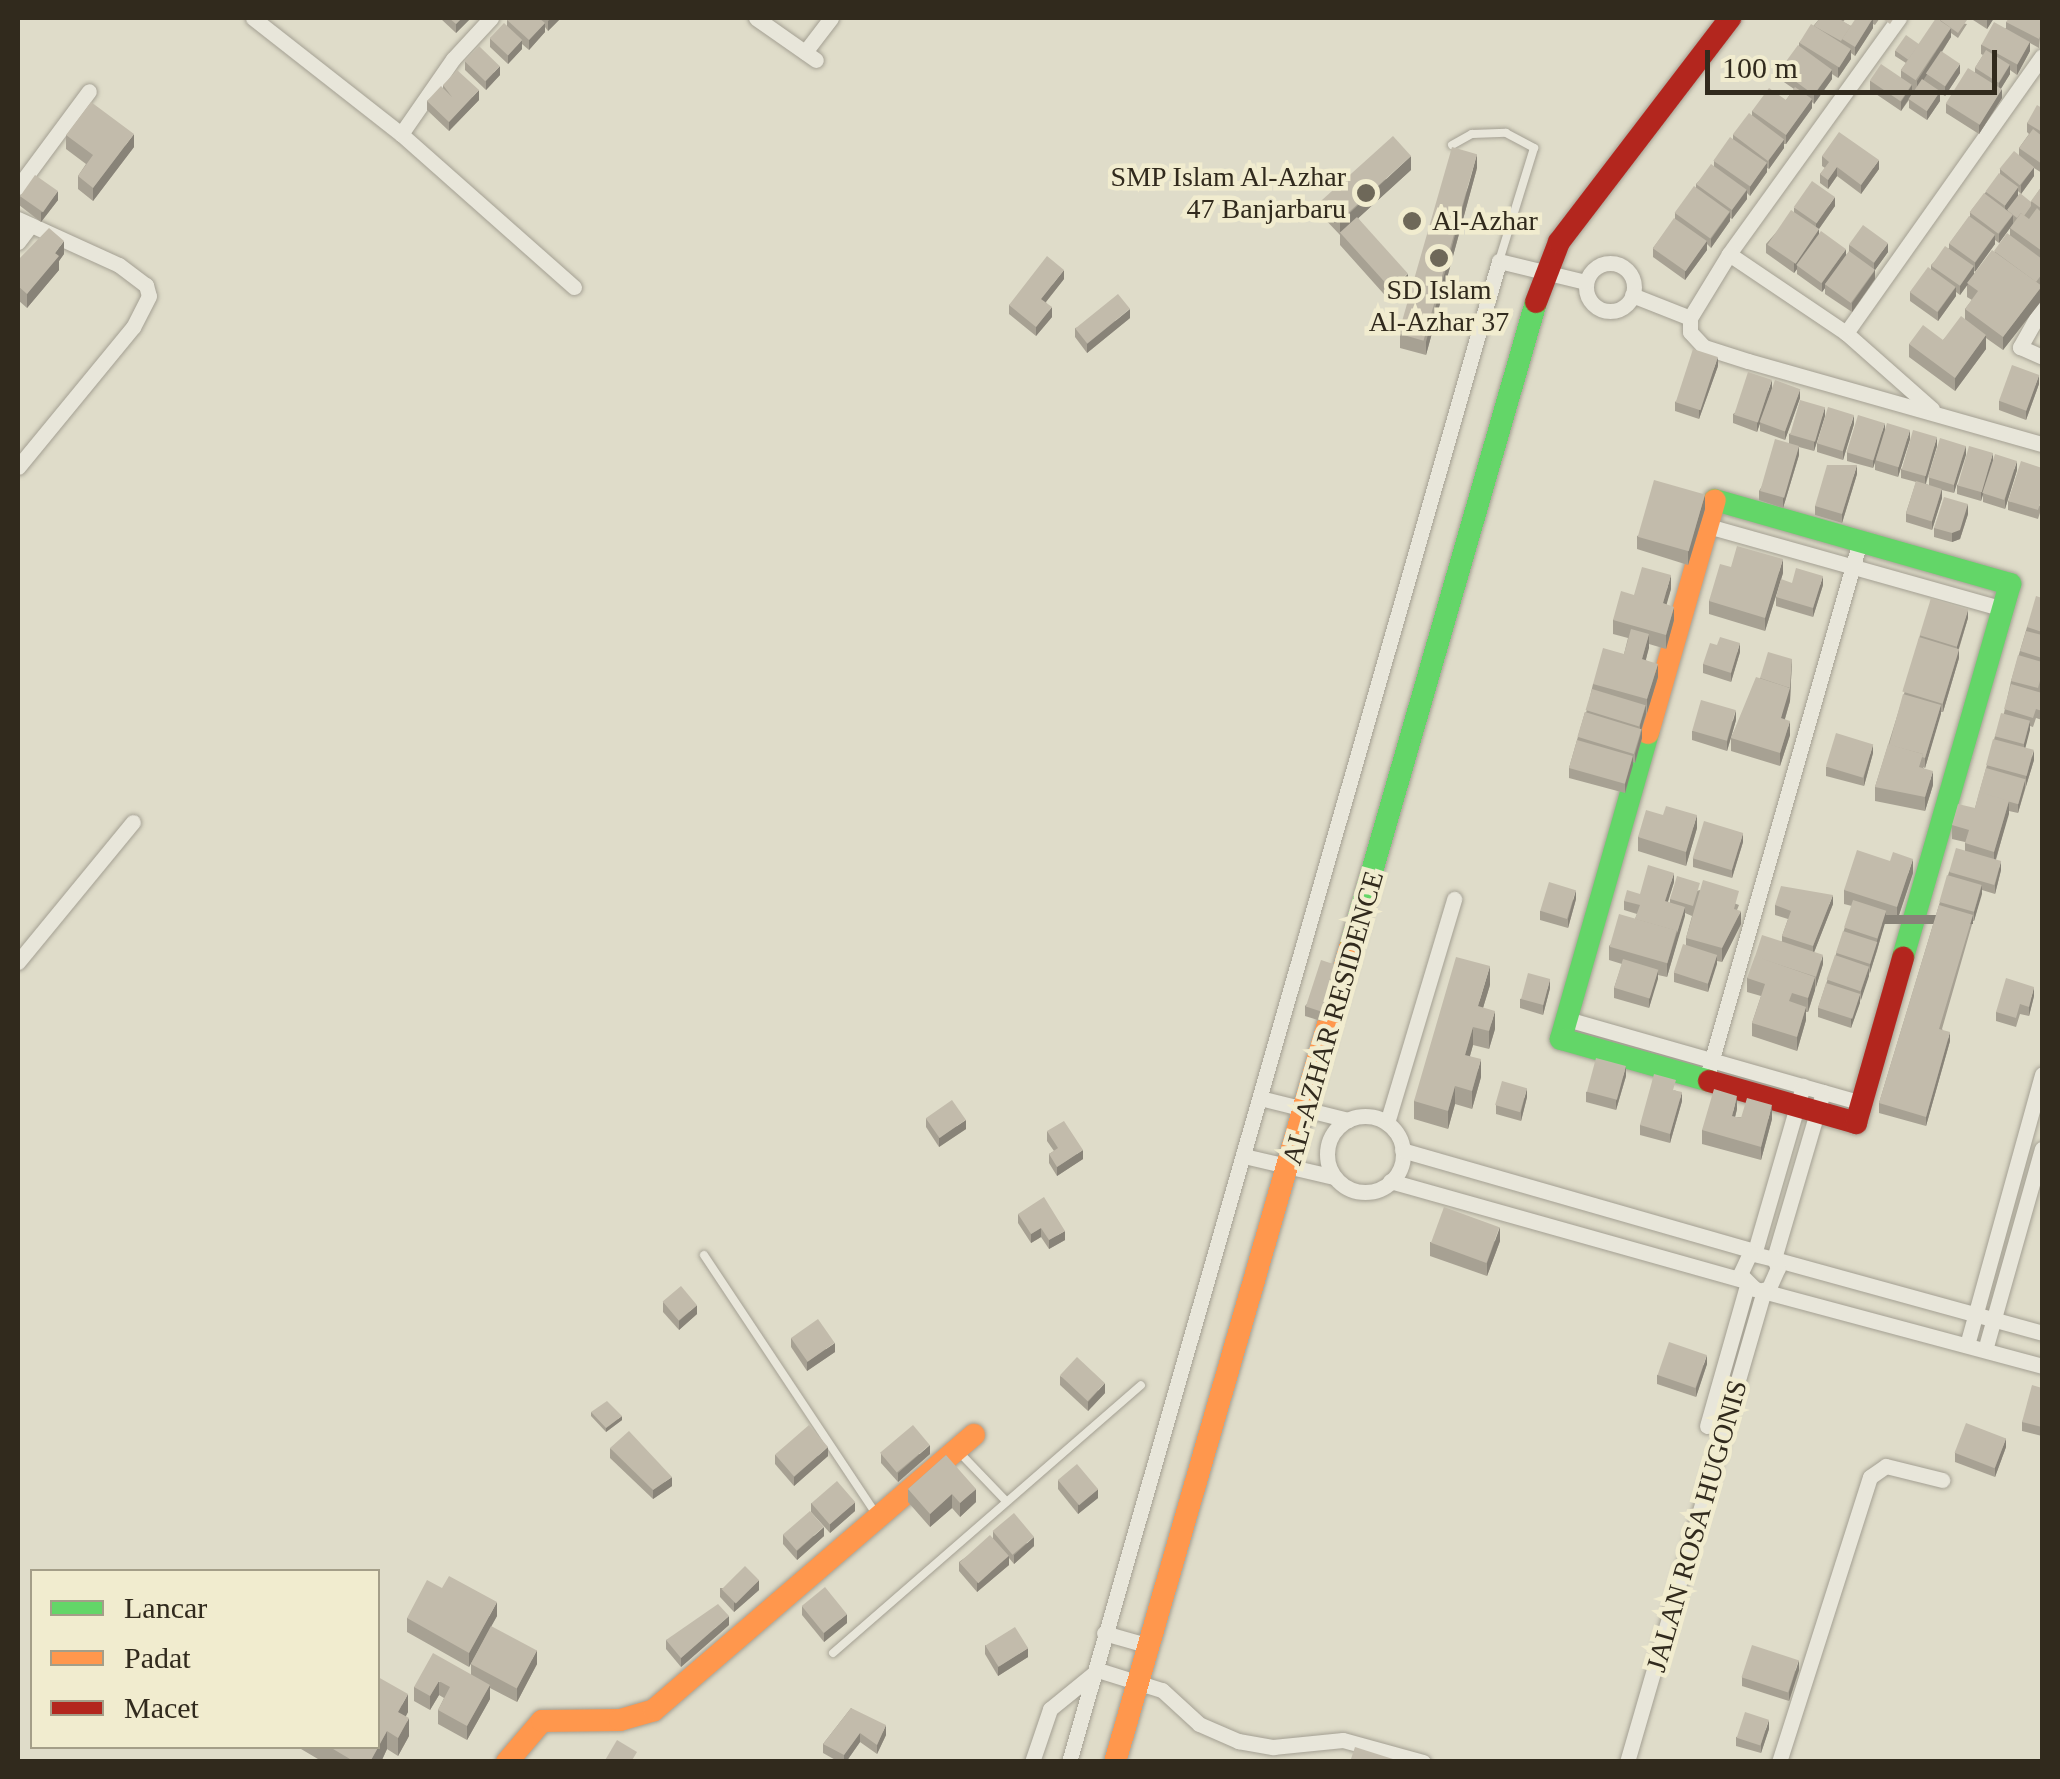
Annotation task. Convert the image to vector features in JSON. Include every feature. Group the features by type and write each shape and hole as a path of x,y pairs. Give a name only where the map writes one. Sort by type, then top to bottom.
{"street":[{"path":"252,18 401,134 574,287"},
{"path":"401,134 452,59 491,18"},
{"path":"756,18 811,56 830,18"},
{"name":"AL-AZHAR RESIDENCE","path":"1115,1762 1146,1645 1292,1167 1546,272 1560,242 1730,18"},
{"path":"1898,18 1729,254 1690,318 1692,338 1704,347 2042,444"},
{"path":"1846,333 2042,56"},
{"path":"18,187 90,91"},
{"path":"18,242 24,222 119,265 146,285 149,296 133,328 18,467"},
{"path":"1729,254 1846,333 1939,415"},
{"path":"1499,261 1586,282"},
{"name":"AL-AZHAR RESIDENCE","path":"1070,1762 1499,261"},
{"path":"1601,264 1616,264 1630,272 1632,295 1624,306 1603,310 1588,296 1586,282 1601,264"},
{"path":"1632,295 1690,318"},
{"path":"2042,308 2020,347 2042,357"},
{"path":"1715,500 2010,584 1856,1123 1810,1099 1709,1070 1561,1039 1708,526 1715,500"},
{"path":"1708,526 2003,609"},
{"path":"1709,1070 1860,541"},
{"path":"18,962 134,822"},
{"path":"1388,1123 1454,898"},
{"path":"1967,1345 2042,1074"},
{"path":"1244,1156 1334,1178 1367,1193 1390,1181 1401,1167 1402,1150 1388,1123 1369,1116 1348,1120 1260,1098"},
{"path":"1744,1283 1741,1262 1756,1251 1810,1099"},
{"path":"1766,1289 1778,1268 1774,1259 1810,1099"},
{"path":"1334,1178 1328,1146 1348,1120"},
{"path":"1402,1150 2042,1333"},
{"path":"1985,1350 2042,1150"},
{"path":"1452,1199 1462,1167"},
{"path":"1390,1181 2042,1366"},
{"name":"JALAN ROSA HUGONIS","path":"1707,1426 1744,1283"},
{"name":"JALAN ROSA HUGONIS","path":"1627,1762 1766,1289"},
{"path":"506,1762 542,1721 620,1720 654,1710 876,1514 966,1443"},
{"path":"1779,1762 1870,1477 1886,1466 1942,1480"},
{"path":"1104,1634 1146,1645"},
{"path":"1032,1762 1050,1710 1093,1671 1137,1680 1169,1693 1200,1724 1238,1742 1273,1747 1343,1740 1423,1762"}],"lane":[{"path":"1452,145 1472,134 1506,133 1534,148 1499,261"},
{"path":"704,1255 876,1514"},
{"path":"833,1653 1141,1385"},
{"path":"966,1443 1005,1500"}],"building":[{"path":"539,18 545,23 529,40 507,20"},
{"path":"1820,18 1843,18 1851,26 1841,41 1814,26"},
{"path":"1856,18 1873,18 1855,47 1842,39"},
{"path":"1936,18 1951,28 1916,80 1901,70"},
{"path":"1942,18 1964,18 1967,20 1958,33"},
{"path":"2009,18 2042,18 2039,39 2006,22"},
{"path":"1994,22 2030,42 2017,65 1981,45"},
{"path":"504,23 522,40 508,55 490,38"},
{"path":"1811,24 1851,49 1839,68 1799,43"},
{"path":"1906,35 1919,44 1908,60 1895,51"},
{"path":"1798,45 1832,70 1814,95 1780,70"},
{"path":"479,46 500,66 485,81 464,61"},
{"path":"1986,50 2010,65 1999,83 1975,68"},
{"path":"1941,51 1960,64 1945,86 1926,73"},
{"path":"1881,64 1912,85 1900,101 1870,81"},
{"path":"1968,68 2002,89 1980,125 1946,104"},
{"path":"457,70 479,90 449,122 427,101 441,86 452,97 443,85"},
{"path":"1922,79 1940,91 1927,111 1909,99"},
{"path":"1795,87 1812,99 1786,135 1752,111 1769,88 1786,100"},
{"path":"91,102 134,134 93,188 78,176 93,155 66,135"},
{"path":"2037,105 2042,108 2042,132 2027,123"},
{"path":"1749,113 1784,139 1768,161 1733,135"},
{"path":"2033,129 2042,136 2042,164 2019,148"},
{"path":"1839,132 1879,160 1861,185 1837,167 1828,180 1820,174 1829,162 1822,156"},
{"path":"1393,136 1411,156 1339,221 1321,201"},
{"path":"1730,137 1767,163 1750,187 1713,161"},
{"name":"SD Islam Al-Azhar 37","path":"1452,147 1477,154 1424,341 1399,333"},
{"path":"2014,151 2034,167 2020,185 2000,169"},
{"path":"1711,164 1747,190 1732,210 1696,184"},
{"path":"1999,173 2018,187 2005,206 1985,192"},
{"path":"35,175 58,191 43,212 20,196"},
{"path":"1812,181 1835,197 1817,223 1794,207"},
{"path":"1694,186 1730,212 1710,239 1675,213"},
{"path":"2042,186 2042,209 2031,201"},
{"path":"1984,193 2013,215 1998,234 1970,212"},
{"path":"2020,193 2031,206 2024,216 2021,213 2017,218 2007,210"},
{"path":"2037,208 2042,213 2042,251 2010,228 2021,213 2029,219"},
{"path":"1791,210 1819,229 1796,264 1768,245"},
{"path":"1969,216 1995,235 1975,262 1949,244"},
{"path":"1357,217 1408,273 1391,289 1340,232"},
{"path":"1674,218 1707,241 1686,271 1653,248"},
{"path":"1863,225 1888,243 1874,263 1849,244"},
{"path":"49,228 64,241 55,253 59,256 27,294 18,286 18,260"},
{"path":"1821,231 1846,249 1821,283 1796,265"},
{"path":"2007,233 2042,259 2042,274 2036,282 1994,251"},
{"path":"1945,246 1974,266 1960,286 1931,266"},
{"path":"1992,250 2042,286 2003,337 1965,309 1978,291 1967,283"},
{"path":"1849,251 1875,270 1851,303 1825,284"},
{"path":"1047,256 1064,270 1041,299 1052,307 1036,327 1009,305"},
{"path":"1928,267 1956,287 1937,312 1910,292"},
{"path":"1118,294 1130,309 1087,343 1075,329"},
{"path":"1961,316 1986,335 1955,378 1909,344 1923,325 1943,340"},
{"path":"1693,349 1718,357 1700,410 1676,402"},
{"path":"2012,365 2039,375 2026,411 1999,401"},
{"path":"1748,372 1772,380 1758,423 1734,415"},
{"path":"1775,380 1800,389 1785,432 1760,422"},
{"path":"1800,400 1825,407 1815,442 1790,435"},
{"path":"1828,407 1854,415 1843,451 1817,443"},
{"path":"1858,415 1885,423 1873,460 1847,452"},
{"path":"1887,423 1910,430 1899,467 1876,460"},
{"path":"1913,430 1937,437 1926,476 1902,469"},
{"path":"1940,438 1966,446 1954,485 1928,477"},
{"path":"1775,439 1799,446 1784,498 1760,491"},
{"path":"1969,446 1993,453 1982,492 1958,485"},
{"path":"1995,454 2017,461 2004,500 1982,493"},
{"path":"2021,461 2042,468 2038,510 2008,501"},
{"path":"1827,465 1857,465 1842,514 1815,506"},
{"path":"1654,480 1705,495 1689,551 1638,537"},
{"path":"1916,481 1942,489 1932,521 1906,514"},
{"path":"1944,497 1968,504 1960,530 1952,533 1934,528"},
{"path":"1737,546 1783,559 1765,618 1709,601 1720,564 1731,567"},
{"path":"1642,567 1671,575 1663,603 1674,607 1666,635 1613,620 1621,591 1634,595"},
{"path":"1796,568 1823,576 1813,608 1776,597 1781,579 1792,583"},
{"path":"2036,596 2042,598 2042,632 2027,627"},
{"path":"1931,598 1968,609 1957,647 1920,635"},
{"path":"1631,629 1649,634 1642,659 1658,664 1647,699 1593,684 1603,648 1624,654"},
{"path":"2026,631 2042,635 2042,658 2020,651"},
{"path":"1720,637 1740,643 1731,673 1703,664 1710,643 1717,645"},
{"path":"1919,637 1959,649 1942,704 1902,692"},
{"path":"1768,652 1792,659 1790,688 1760,678"},
{"path":"2018,655 2042,662 2038,688 2011,681"},
{"path":"1756,677 1790,688 1781,718 1790,721 1780,753 1731,738"},
{"path":"2011,684 2042,693 2042,711 2036,709 2033,718 2004,709"},
{"path":"1592,689 1646,705 1639,726 1586,710"},
{"path":"1903,694 1941,705 1925,758 1923,754 1889,745"},
{"path":"1701,700 1736,710 1727,741 1692,731"},
{"path":"1585,712 1641,729 1634,754 1577,737"},
{"path":"2001,713 2030,721 2024,744 1995,736"},
{"path":"1836,733 1873,744 1863,778 1826,766"},
{"path":"1993,739 2034,750 2027,776 1986,765"},
{"path":"1577,740 1633,756 1625,784 1569,768"},
{"path":"1888,744 1923,754 1919,767 1933,771 1925,797 1875,787"},
{"path":"1986,768 2025,779 2018,804 1979,793"},
{"path":"1979,792 2009,801 1994,852 1965,843 1969,830 1952,825 1958,804 1975,808"},
{"path":"1666,806 1697,815 1686,852 1638,837 1646,810 1663,815"},
{"path":"1704,821 1743,833 1732,870 1693,858"},
{"path":"1956,848 2001,861 1994,885 1949,872"},
{"path":"1857,850 1890,861 1893,852 1913,859 1897,907 1844,890"},
{"path":"1648,865 1674,873 1665,901 1685,907 1677,933 1635,919 1640,905 1624,901 1627,890 1640,894"},
{"path":"1947,875 1982,885 1974,912 1939,902"},
{"path":"1677,876 1700,883 1693,906 1670,899"},
{"path":"1703,880 1739,891 1734,909 1741,911 1722,948 1686,938"},
{"path":"1549,882 1576,890 1567,919 1540,911"},
{"path":"1781,886 1833,895 1813,946 1782,936 1791,911 1775,905"},
{"path":"1853,900 1886,911 1877,938 1844,928"},
{"path":"1939,905 1973,915 1939,1029 1950,1032 1926,1117 1879,1103"},
{"path":"1619,914 1677,931 1667,963 1610,947"},
{"path":"1843,931 1877,942 1870,964 1836,953"},
{"path":"1762,935 1823,955 1816,977 1755,957"},
{"path":"1683,944 1717,955 1708,984 1674,973"},
{"path":"1835,955 1869,967 1861,991 1827,980"},
{"path":"1755,956 1815,977 1808,998 1792,993 1789,1001 1806,1007 1797,1037 1752,1023 1765,984 1747,978"},
{"path":"1456,957 1490,966 1478,1006 1495,1011 1489,1031 1473,1027 1465,1055 1481,1059 1472,1091 1455,1086 1448,1111 1414,1101"},
{"path":"1623,959 1658,970 1650,999 1614,988"},
{"path":"1321,960 1336,965 1321,1012 1306,1007"},
{"path":"1528,973 1550,979 1543,1005 1521,999"},
{"path":"2006,978 2034,987 2029,1007 2020,1004 2016,1018 1996,1012"},
{"path":"1826,983 1860,994 1852,1019 1818,1008"},
{"path":"1596,1058 1626,1066 1617,1100 1587,1092"},
{"path":"1654,1074 1676,1080 1673,1090 1682,1092 1670,1134 1640,1125"},
{"path":"1502,1081 1527,1088 1520,1112 1495,1105"},
{"path":"1714,1089 1737,1096 1732,1116 1741,1118 1747,1098 1772,1105 1761,1147 1702,1130"},
{"path":"952,1100 966,1120 940,1138 926,1118"},
{"path":"1064,1121 1083,1150 1057,1167 1049,1154 1058,1148 1047,1131"},
{"path":"1044,1197 1065,1231 1049,1240 1041,1228 1031,1234 1018,1214"},
{"path":"1444,1207 1499,1227 1486,1263 1431,1243"},
{"path":"681,1286 697,1305 679,1321 663,1301"},
{"path":"818,1319 835,1343 808,1362 791,1338"},
{"path":"1669,1342 1707,1355 1695,1388 1658,1375"},
{"path":"1077,1357 1105,1383 1088,1401 1060,1375"},
{"path":"2032,1385 2042,1388 2042,1427 2022,1422"},
{"path":"607,1401 622,1416 606,1428 591,1412"},
{"path":"1966,1423 2006,1438 1995,1468 1955,1453"},
{"path":"809,1425 828,1447 794,1476 775,1455"},
{"path":"913,1425 930,1445 897,1473 880,1453"},
{"path":"629,1431 672,1477 653,1490 610,1448"},
{"path":"946,1455 976,1489 960,1503 952,1494 930,1514 908,1489"},
{"path":"1077,1464 1098,1489 1079,1505 1058,1480"},
{"path":"837,1481 855,1502 830,1524 811,1503"},
{"path":"810,1511 824,1527 797,1550 783,1535"},
{"path":"1014,1513 1034,1537 1012,1555 993,1531"},
{"path":"990,1535 1009,1556 978,1583 960,1562"},
{"path":"745,1566 759,1580 736,1603 722,1589"},
{"path":"449,1576 497,1602 469,1653 407,1618 427,1580 442,1588"},
{"path":"825,1587 847,1614 824,1633 802,1606"},
{"path":"718,1604 729,1616 681,1658 666,1640"},
{"path":"491,1626 537,1650 517,1688 471,1664"},
{"path":"1015,1627 1028,1648 999,1667 985,1646"},
{"path":"1752,1645 1799,1660 1788,1692 1741,1677"},
{"path":"433,1653 490,1685 467,1726 438,1710 450,1687 439,1681 430,1696 414,1687"},
{"path":"380,1678 408,1694 398,1712 409,1718 398,1738 387,1731 380,1744"},
{"path":"851,1708 886,1725 877,1745 860,1733 844,1755 823,1744"},
{"path":"1745,1712 1769,1720 1760,1745 1737,1738"},
{"path":"617,1740 637,1752 631,1762 604,1762"},
{"path":"1355,1747 1396,1760 1396,1762 1350,1762"},
{"path":"333,1749 377,1749 370,1762 355,1762"}],"traffic: fast":[{"path":"1350,948 1536,302"},
{"path":"1715,500 2010,584 1903,958"},
{"path":"1648,733 1561,1039 1709,1081"}],"traffic: slow":[{"path":"1648,733 1715,500"},
{"path":"1115,1762 1350,948"},
{"path":"507,1762 542,1721 620,1720 654,1710 974,1435"}],"traffic: jam":[{"path":"1536,302 1559,242 1730,18"},
{"path":"1709,1081 1856,1123 1903,958"}],"place":[{"name":"SMP Islam Al-Azhar 47 Banjarbaru","path":"1366,193"},
{"name":"Al-Azhar","path":"1412,221"},
{"name":"SD Islam Al-Azhar 37","path":"1439,258"}]}
